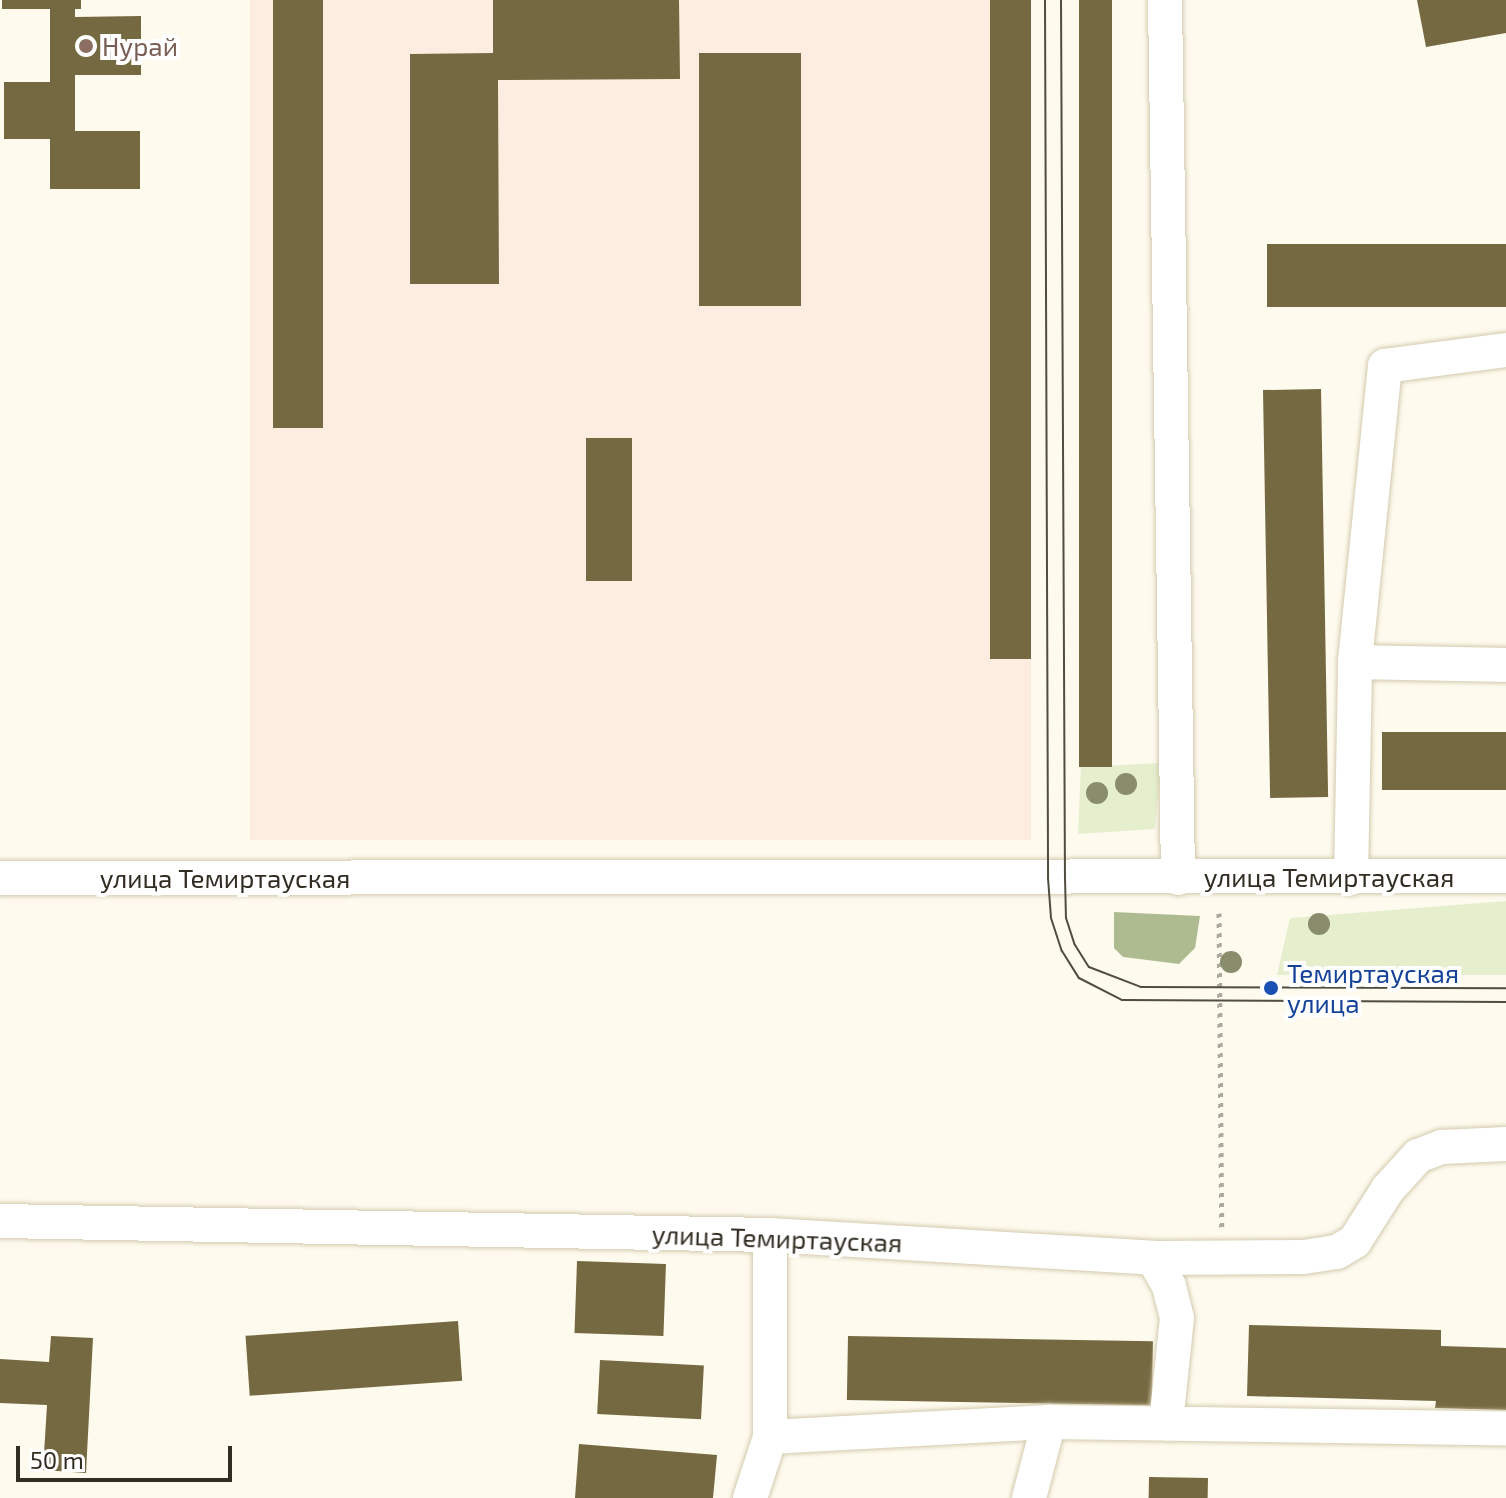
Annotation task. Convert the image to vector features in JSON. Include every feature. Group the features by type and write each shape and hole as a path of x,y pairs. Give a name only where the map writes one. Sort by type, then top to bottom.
{"street":[{"path":"1165,0 1178,878"},
{"path":"1351,878 1355,662 1385,366 1506,350"},
{"path":"1355,662 1506,665"},
{"name":"улица Темиртауская","path":"0,878 1506,876"},
{"name":"улица Темиртауская","path":"0,1221 770,1235 1153,1258 1304,1257 1337,1252 1355,1241 1388,1189 1418,1156 1442,1147 1506,1144"},
{"path":"750,1498 770,1437 770,1235"},
{"path":"1153,1258 1169,1286 1177,1318 1166,1423"},
{"path":"770,1437 1049,1422 1506,1428"},
{"path":"1029,1498 1049,1422"}],"path":[{"path":"1219,913 1222,1258"}],"shaded area":[{"path":"250,0 1031,0 1031,840 250,840"}],"green space":[{"path":"1161,763 1155,829 1078,834 1081,767"},
{"path":"1506,901 1506,975 1277,975 1290,918"},
{"path":"1114,912 1200,916 1195,948 1179,964 1123,957 1114,948"}],"building":[{"path":"2,0 81,0 81,9 75,9 75,17 141,16 141,75 75,75 75,131 140,131 140,189 50,189 50,139 4,139 4,82 50,82 50,9 2,9"},
{"path":"273,0 323,0 323,428 273,428"},
{"path":"493,0 679,0 680,79 498,80 499,284 410,284 410,54 493,53"},
{"path":"990,0 1031,0 1031,659 990,659"},
{"path":"1079,0 1112,0 1112,767 1079,767"},
{"path":"1417,0 1506,0 1506,33 1426,47"},
{"path":"699,53 801,53 801,306 699,306"},
{"path":"1267,244 1506,244 1506,307 1267,307"},
{"path":"1321,389 1328,797 1270,798 1263,390"},
{"path":"586,438 632,438 632,581 586,581"},
{"path":"1382,732 1506,732 1506,790 1382,790"},
{"path":"577,1261 666,1264 663,1336 574,1333"},
{"path":"458,1321 462,1381 250,1396 246,1336"},
{"path":"1249,1325 1441,1330 1441,1346 1506,1348 1506,1410 1435,1408 1436,1401 1247,1396"},
{"path":"51,1336 93,1338 86,1473 43,1470 47,1405 0,1403 0,1359 49,1362"},
{"path":"848,1336 1153,1341 1152,1405 847,1400"},
{"path":"600,1360 704,1365 701,1419 597,1414"},
{"path":"579,1444 717,1455 713,1498 575,1498"},
{"path":"1149,1477 1208,1478 1208,1498 1149,1498"}],"tram line":[{"path":"1045,0 1048,878 1051,918 1062,951 1079,978 1122,1000 1506,1002"},
{"path":"1061,0 1065,878 1066,918 1075,945 1089,967 1141,987 1506,988"}],"place":[{"name":"Нурай","path":"86,46"},
{"name":"Темиртауская улица","path":"1271,988"}]}
